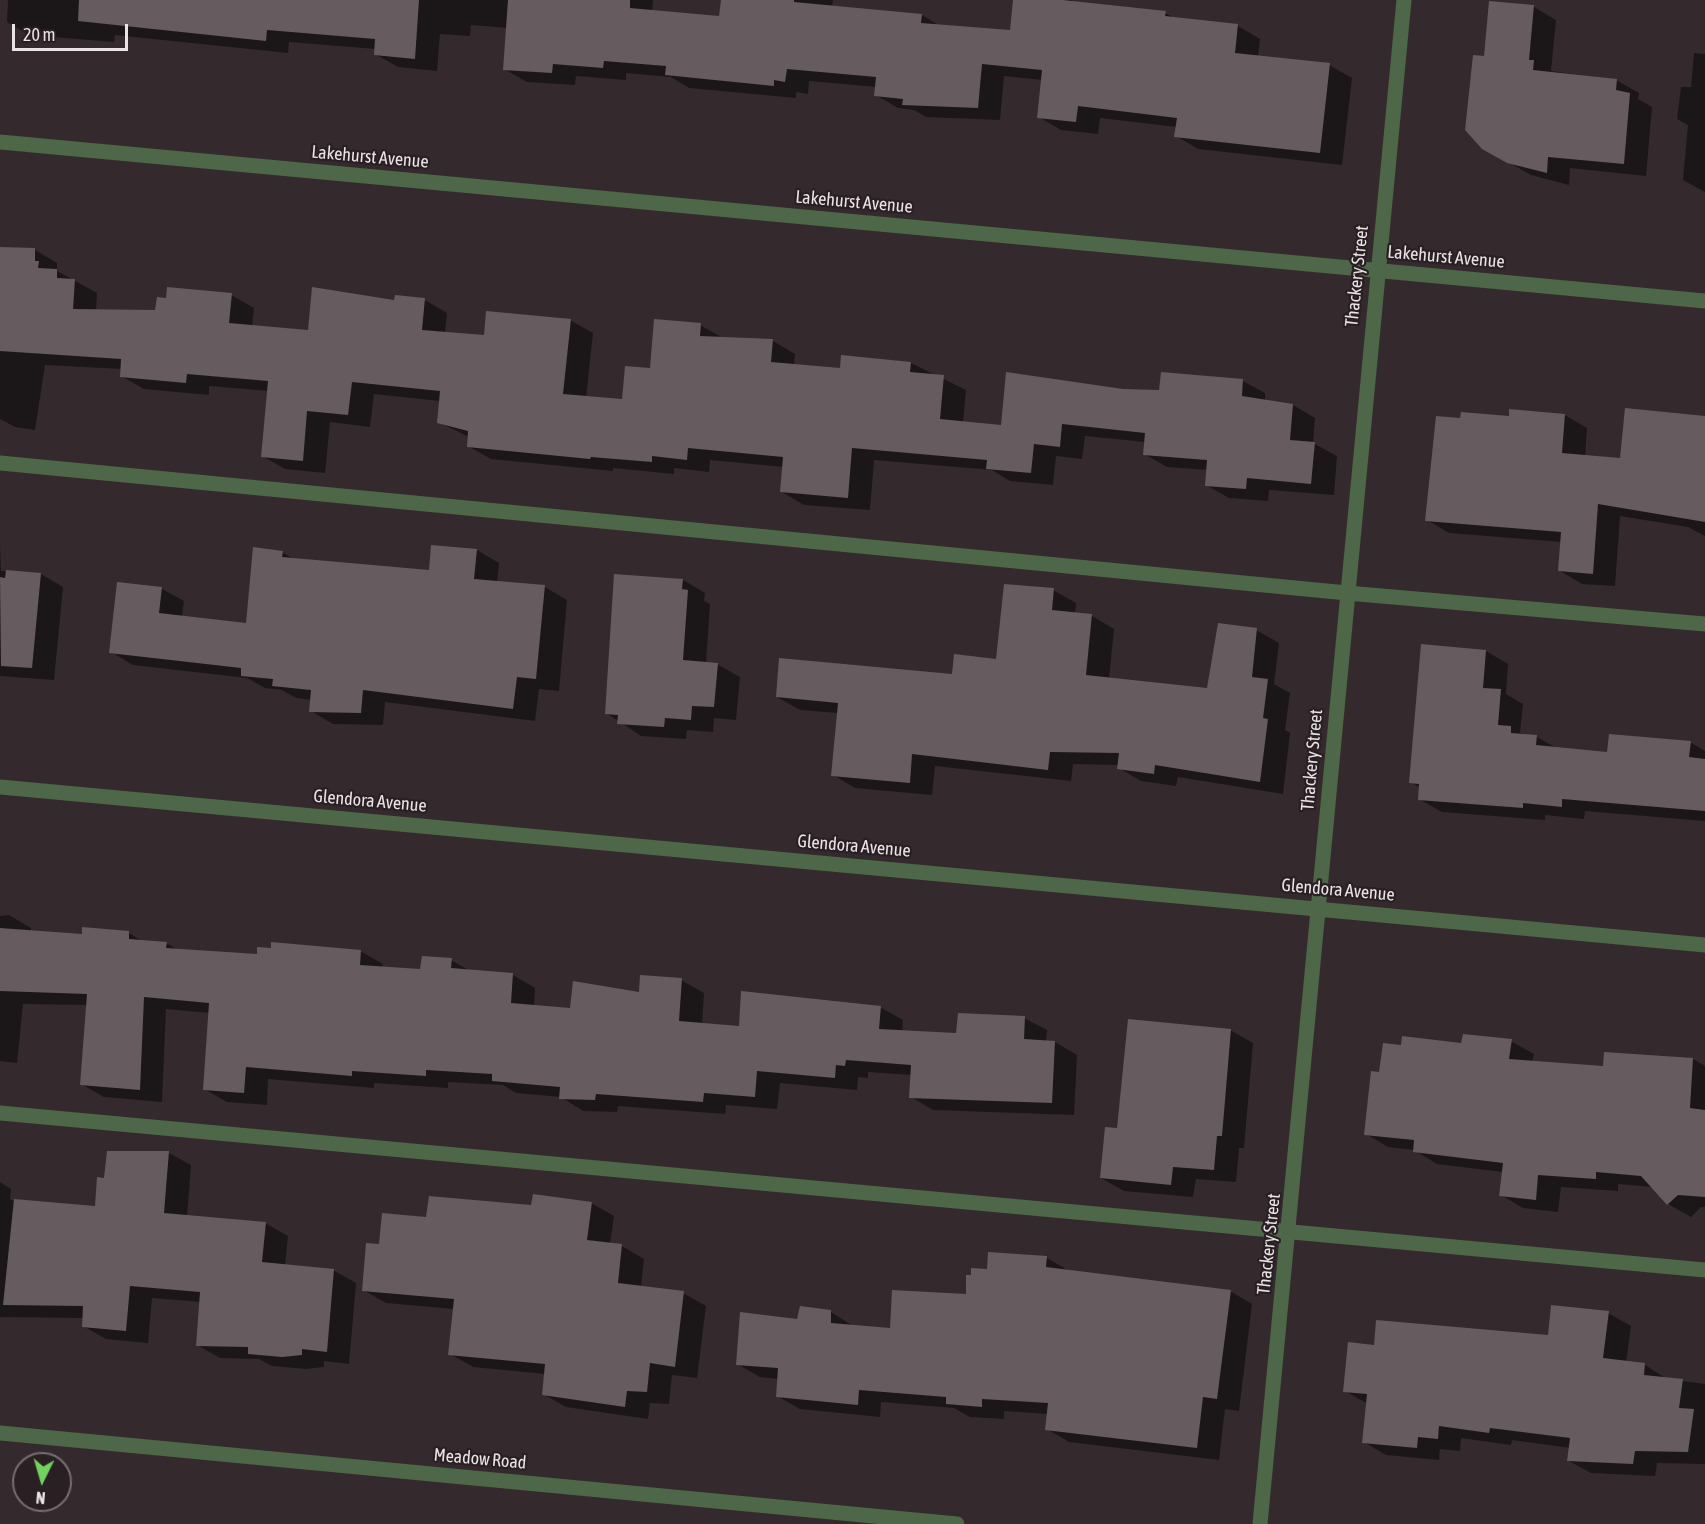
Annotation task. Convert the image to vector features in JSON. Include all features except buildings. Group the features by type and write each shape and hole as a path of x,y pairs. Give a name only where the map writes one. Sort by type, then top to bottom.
{"street":[{"name":"Thackery Street","path":"1260,1524 1290,1231 1347,593 1404,0"},
{"name":"Lakehurst Avenue","path":"0,142 1705,301"},
{"path":"0,463 1347,593 1705,624"},
{"name":"Glendora Avenue","path":"0,787 1705,945"},
{"path":"0,1113 1705,1270"},
{"name":"Meadow Road","path":"0,1432 957,1524"}]}
